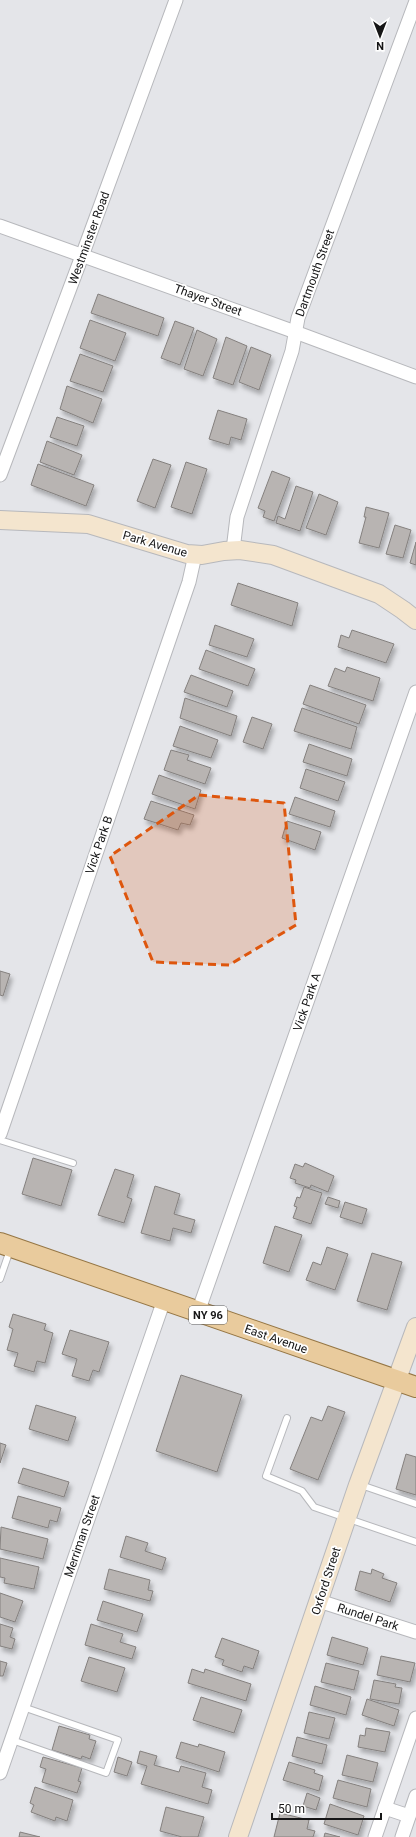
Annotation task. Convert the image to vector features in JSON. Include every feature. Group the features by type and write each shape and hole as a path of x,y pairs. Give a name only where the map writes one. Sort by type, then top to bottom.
{"main road":[{"name":"East Avenue","path":"6,1245 416,1387"}],"street":[{"name":"Westminster Road","path":"0,474 176,0"},
{"name":"Dartmouth Street","path":"233,550 237,517 292,351 301,310 416,1"},
{"name":"Thayer Street","path":"0,226 416,377"},
{"name":"Park Avenue","path":"0,520 88,524 175,552 195,555 233,550 252,551 273,555 370,590 387,598 416,620"},
{"name":"Vick Park B","path":"0,1134 190,580 195,555"},
{"name":"Vick Park A","path":"198,1312 416,692"},
{"name":"Merriman Street","path":"0,1773 164,1300"},
{"name":"Oxford Street","path":"238,1837 346,1519 416,1327"},
{"name":"Rundel Park","path":"319,1601 416,1632"},
{"path":"375,1837 416,1718"},
{"path":"402,1837 416,1796"},
{"path":"385,1808 409,1816"}],"lane":[{"path":"0,1140 73,1163"},
{"path":"0,1279 6,1245"},
{"path":"287,1418 266,1476 302,1491 314,1507 416,1542"},
{"path":"358,1485 416,1504"},
{"path":"12,1740 106,1773 118,1740 23,1707"}],"highlighted area":[{"path":"199,795 284,803 296,925 229,965 153,962 110,856"}],"building":[{"path":"98,294 164,318 158,336 91,313"},
{"path":"90,320 126,333 115,361 80,348"},
{"path":"175,321 194,328 180,365 161,358"},
{"path":"197,330 217,339 203,376 184,369"},
{"path":"226,337 247,346 233,385 213,378"},
{"path":"251,347 271,355 259,390 239,382"},
{"path":"80,354 113,366 103,392 70,381"},
{"path":"67,386 102,399 93,423 60,409"},
{"path":"218,410 247,419 241,440 231,437 229,445 209,439"},
{"path":"57,417 84,426 77,446 50,437"},
{"path":"47,441 82,455 74,475 40,462"},
{"path":"153,459 171,465 155,508 137,501"},
{"path":"186,462 207,469 192,514 171,507"},
{"path":"38,464 94,485 86,506 31,485"},
{"path":"272,471 290,478 274,521 263,517 265,511 258,508"},
{"path":"296,486 313,492 300,531 276,523 278,516 285,519"},
{"path":"319,494 338,502 326,535 306,528"},
{"path":"366,507 389,513 379,548 359,543 366,517 364,517"},
{"path":"395,525 411,530 403,558 386,554"},
{"path":"416,542 416,565 410,563"},
{"path":"238,583 298,603 292,626 231,605"},
{"path":"215,625 254,639 247,657 209,645"},
{"path":"352,630 394,644 386,663 338,647 341,635 349,638"},
{"path":"206,650 255,669 248,686 199,669"},
{"path":"347,667 380,678 373,701 328,686 335,668 345,672"},
{"path":"191,675 233,691 227,707 184,692"},
{"path":"310,685 366,705 359,724 303,704"},
{"path":"185,698 237,716 231,736 180,718"},
{"path":"302,708 357,727 351,749 294,731"},
{"path":"252,717 272,724 263,749 243,742"},
{"path":"180,726 218,740 211,758 173,746"},
{"path":"309,744 352,759 347,776 303,762"},
{"path":"171,750 189,755 187,760 211,768 205,784 164,770"},
{"path":"306,769 345,782 338,801 300,788"},
{"path":"159,775 201,790 195,809 152,794"},
{"path":"295,797 335,811 330,827 289,814"},
{"path":"151,801 194,815 190,825 181,823 178,830 144,819"},
{"path":"287,821 321,832 315,850 282,838"},
{"path":"0,971 10,974 3,996 0,995"},
{"path":"33,1158 72,1170 61,1206 22,1194"},
{"path":"305,1163 334,1176 328,1192 311,1185 310,1188 295,1183 296,1180 290,1178 295,1164 303,1167"},
{"path":"115,1169 134,1175 127,1197 132,1199 124,1223 98,1215"},
{"path":"155,1186 180,1194 174,1214 195,1220 191,1233 173,1228 170,1241 141,1233"},
{"path":"304,1187 322,1193 311,1224 293,1218 297,1207 294,1206 297,1197 300,1198"},
{"path":"328,1197 340,1201 338,1208 325,1204"},
{"path":"345,1202 367,1209 362,1224 340,1217"},
{"path":"275,1226 302,1235 289,1272 263,1263"},
{"path":"327,1247 348,1254 335,1290 306,1280 313,1262 321,1265"},
{"path":"372,1253 402,1262 387,1310 357,1301"},
{"path":"13,1314 46,1324 44,1330 53,1333 45,1363 37,1361 34,1372 14,1366 18,1353 7,1350 13,1329 9,1327"},
{"path":"70,1330 109,1342 99,1372 93,1370 89,1381 72,1376 77,1359 62,1354"},
{"path":"181,1375 242,1395 217,1472 156,1451"},
{"path":"36,1405 76,1417 68,1441 29,1429"},
{"path":"328,1406 345,1412 318,1480 290,1469 311,1417 322,1421"},
{"path":"0,1443 6,1445 0,1463"},
{"path":"406,1454 416,1457 416,1495 396,1489"},
{"path":"23,1468 69,1482 64,1497 18,1483"},
{"path":"18,1496 61,1508 57,1522 50,1520 48,1528 12,1518"},
{"path":"1,1527 48,1539 43,1559 0,1549"},
{"path":"126,1536 148,1543 145,1551 166,1558 162,1570 120,1557"},
{"path":"0,1558 39,1567 34,1589 4,1583 5,1578 0,1577"},
{"path":"109,1569 150,1580 148,1590 153,1591 150,1601 104,1589"},
{"path":"372,1569 384,1574 382,1578 397,1583 390,1602 355,1590 360,1571 371,1574"},
{"path":"0,1593 23,1601 15,1622 0,1617"},
{"path":"103,1601 143,1614 137,1632 97,1620"},
{"path":"0,1624 13,1628 10,1637 15,1639 12,1649 0,1646"},
{"path":"91,1624 123,1634 120,1642 136,1647 132,1659 85,1645"},
{"path":"332,1637 368,1648 363,1665 327,1655"},
{"path":"222,1638 259,1651 253,1669 244,1666 242,1672 222,1665 224,1660 215,1657"},
{"path":"381,1656 415,1663 410,1682 377,1675"},
{"path":"89,1657 125,1668 117,1692 81,1681"},
{"path":"0,1661 7,1663 3,1676 0,1676"},
{"path":"326,1663 359,1671 354,1690 321,1682"},
{"path":"192,1669 204,1673 205,1669 251,1684 246,1701 188,1683"},
{"path":"374,1680 396,1684 395,1687 402,1688 399,1704 370,1699"},
{"path":"315,1686 351,1697 346,1715 310,1705"},
{"path":"201,1697 242,1710 234,1733 193,1720"},
{"path":"367,1699 399,1710 394,1726 362,1715"},
{"path":"309,1712 335,1718 329,1739 304,1733"},
{"path":"59,1726 90,1735 89,1739 96,1741 90,1759 82,1756 81,1759 52,1750"},
{"path":"366,1728 390,1732 385,1752 358,1747 360,1735 365,1736"},
{"path":"297,1737 327,1745 322,1764 292,1756"},
{"path":"181,1742 198,1747 199,1744 225,1752 219,1772 176,1758"},
{"path":"140,1751 157,1756 154,1765 179,1772 181,1766 206,1773 202,1787 212,1790 208,1804 141,1784 147,1766 137,1763"},
{"path":"347,1755 378,1763 373,1782 342,1775"},
{"path":"43,1757 82,1768 78,1781 81,1782 77,1793 42,1782 46,1769 40,1767"},
{"path":"118,1757 132,1762 127,1776 114,1772"},
{"path":"289,1762 315,1770 314,1773 323,1776 319,1791 283,1780"},
{"path":"338,1780 371,1789 367,1807 333,1798"},
{"path":"35,1787 73,1800 67,1821 56,1817 55,1821 31,1812 34,1805 30,1803"},
{"path":"307,1793 320,1798 316,1810 303,1806"},
{"path":"330,1804 364,1816 358,1835 324,1824"},
{"path":"166,1807 204,1817 198,1837 182,1837 160,1831"},
{"path":"280,1813 309,1820 307,1829 315,1831 313,1837 274,1837"},
{"path":"20,1832 40,1837 19,1837"},
{"path":"325,1833 340,1837 324,1837"}]}
